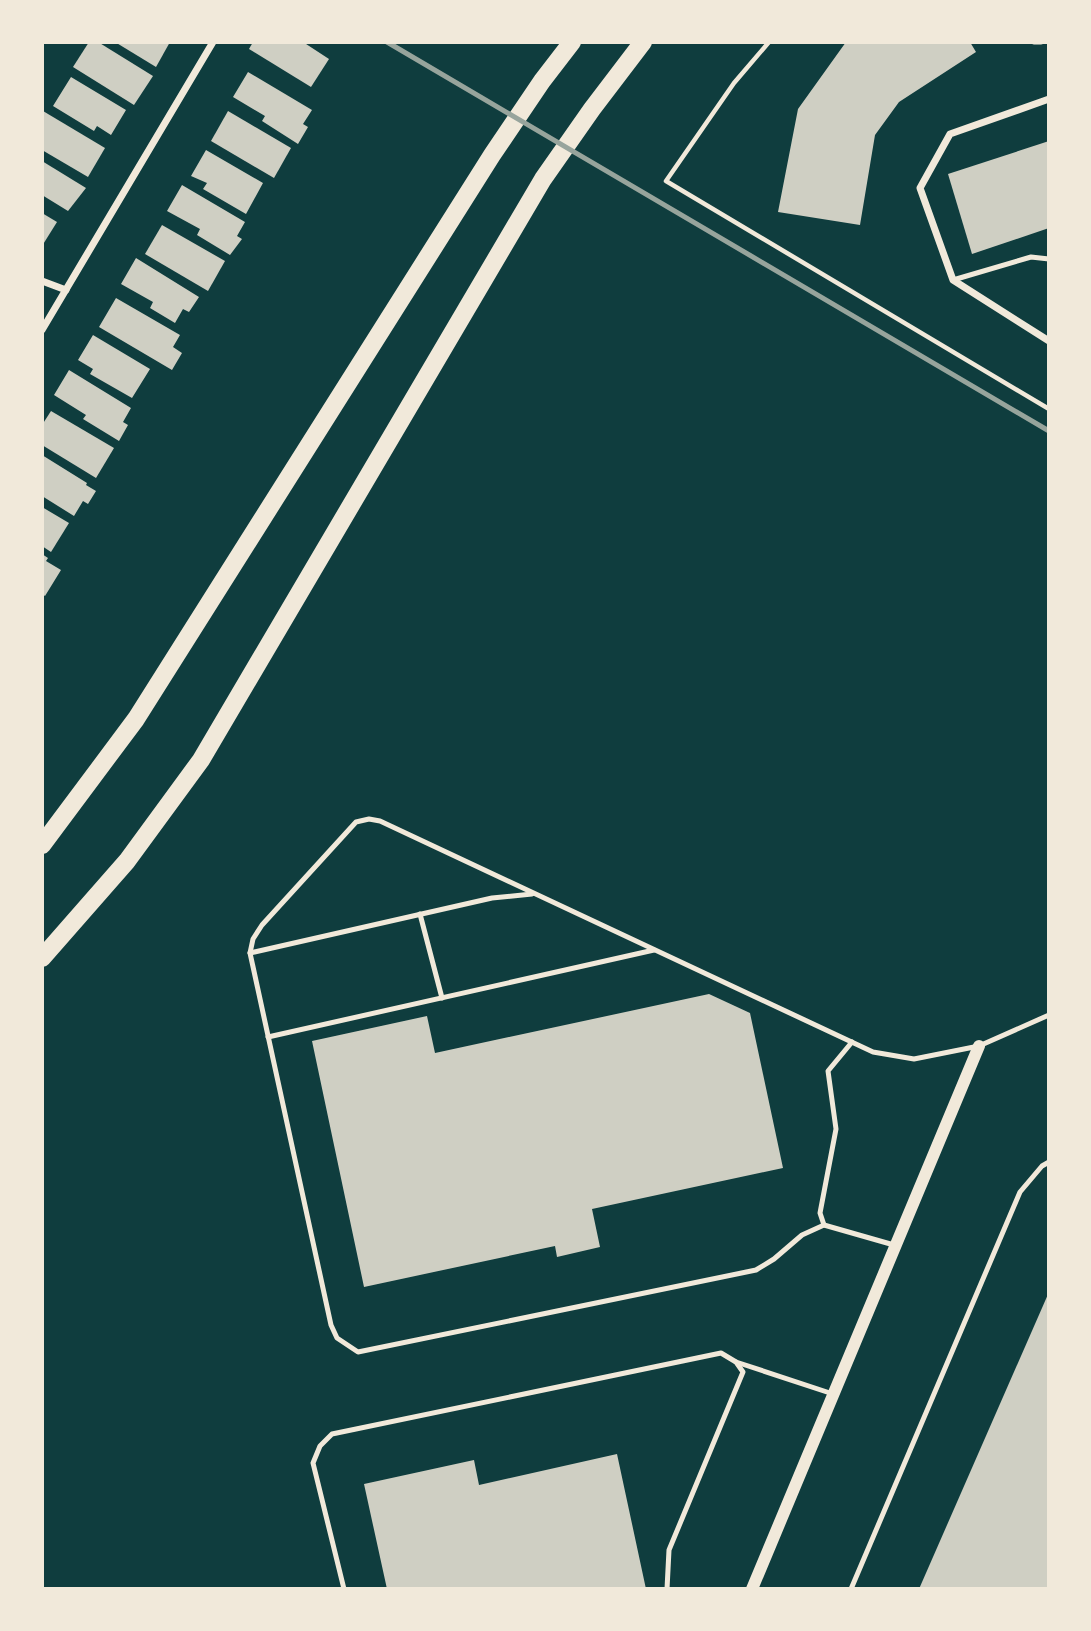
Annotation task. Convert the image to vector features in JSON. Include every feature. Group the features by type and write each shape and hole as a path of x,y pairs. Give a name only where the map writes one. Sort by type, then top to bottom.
{"main road":[{"path":"42,845 136,719 492,155 572,42"},
{"path":"42,958 127,861 201,760 543,179 642,43"}],"street":[{"path":"42,330 213,42"},
{"path":"1049,99 950,134 920,188 953,280 1049,341"},
{"path":"42,281 66,290"},
{"path":"752,1589 979,1046"}],"lane":[{"path":"1034,42 1041,42"},
{"path":"953,280 1031,257 1049,259"},
{"path":"896,1245 824,1225 802,1235 774,1259 755,1270 358,1352 337,1338 331,1325 250,953 253,939 262,925 356,822 369,819 380,821 873,1052 914,1059 979,1046 1049,1015"},
{"path":"250,953 492,898 536,894"},
{"path":"420,914 442,998"},
{"path":"268,1037 654,950"},
{"path":"824,1225 820,1213 836,1129 828,1071 852,1042"},
{"path":"850,1589 1020,1192 1042,1166 1049,1162"},
{"path":"344,1589 313,1463 320,1446 332,1434 722,1353 736,1362 834,1394"},
{"path":"667,1589 669,1550 743,1372 736,1362"}],"path":[{"path":"769,42 734,83 666,181 1049,409"}],"building":[{"path":"89,42 98,42 153,76 134,105 73,67"},
{"path":"115,42 170,42 156,67"},
{"path":"253,42 303,42 329,59 311,87 249,49"},
{"path":"846,42 970,42 976,52 899,102 875,135 860,225 778,212 798,109"},
{"path":"248,72 312,110 303,124 308,127 298,144 262,121 265,116 233,97"},
{"path":"71,77 126,110 111,135 97,126 94,131 53,106"},
{"path":"43,111 105,148 88,177 42,150"},
{"path":"228,111 291,148 274,178 211,141"},
{"path":"1049,141 1049,228 972,254 948,174"},
{"path":"206,150 263,183 246,214 203,189 207,183 191,176"},
{"path":"42,161 86,188 68,211 42,195"},
{"path":"182,185 245,222 237,236 242,239 230,255 197,235 200,229 167,211"},
{"path":"42,213 57,222 42,246"},
{"path":"162,225 225,261 208,291 145,254"},
{"path":"136,258 199,297 189,312 183,309 175,323 150,308 153,302 121,284"},
{"path":"116,298 180,335 173,347 182,353 172,370 99,327"},
{"path":"93,335 150,369 132,398 90,374 93,369 78,360"},
{"path":"69,370 131,408 123,422 128,425 119,441 83,419 86,415 54,395"},
{"path":"51,411 114,448 96,478 42,445 42,425"},
{"path":"42,455 96,491 88,504 83,501 74,516 42,496"},
{"path":"42,507 69,523 51,552 42,546"},
{"path":"42,554 48,558 46,561 61,570 45,596 42,594"},
{"path":"709,994 750,1013 783,1168 592,1209 600,1247 557,1257 555,1246 364,1287 312,1041 427,1016 435,1053"},
{"path":"1049,1292 1049,1589 919,1589"},
{"path":"617,1454 646,1589 387,1589 364,1484 474,1460 479,1485"}],"railway":[{"path":"387,42 1049,431"}]}
